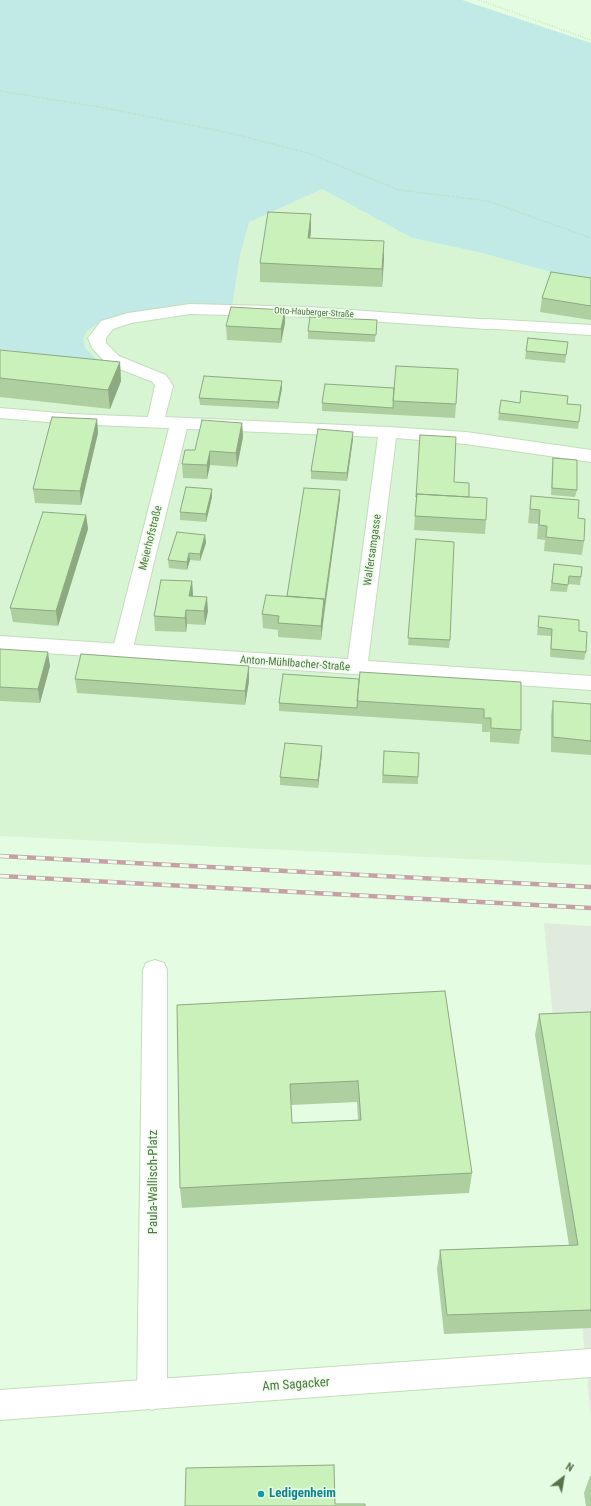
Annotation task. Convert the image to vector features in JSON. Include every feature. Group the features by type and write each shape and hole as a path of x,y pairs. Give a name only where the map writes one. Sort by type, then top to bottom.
{"street":[{"name":"Otto-Hauberger-Straße","path":"155,423 164,386 160,379 113,360 98,344 97,338 101,331 107,326 128,318 190,310 302,311 591,330"},
{"path":"0,413 71,419 388,432 466,438 591,456"},
{"name":"Meierhofstraße","path":"122,652 179,424"},
{"name":"Walfersamgasse","path":"357,668 388,432"},
{"name":"Anton-Mühlbacher-Straße","path":"0,643 591,683"},
{"name":"Paula-Wallisch-Platz","path":"152,1395 155,970"},
{"name":"Am Sagacker","path":"0,1405 591,1363"}],"path":[{"path":"479,0 591,40"},
{"path":"0,91 105,108 230,133 308,152 399,190 488,201 591,238"}],"shaded area":[{"path":"0,0 462,0 591,43 591,283 478,252 412,238 322,189 249,222 240,255 232,306 116,317 94,326 86,332 83,339 85,348 97,360 0,349"},
{"path":"0,129 322,189 412,238 478,252 591,283 591,865 0,836"},
{"path":"544,923 591,926 591,1418"}],"building":[{"path":"268,212 311,214 308,238 384,241 382,269 260,263"},
{"path":"551,272 591,278 591,306 542,298"},
{"path":"231,307 285,310 281,329 226,326"},
{"path":"310,317 377,320 376,335 308,331"},
{"path":"528,338 568,342 566,355 526,351"},
{"path":"0,350 120,362 108,390 0,378"},
{"path":"396,366 458,369 456,404 393,401"},
{"path":"204,376 282,381 278,402 199,398"},
{"path":"325,384 394,388 393,408 322,403"},
{"path":"521,391 568,396 567,404 581,405 579,422 499,413 501,400 520,403"},
{"path":"52,417 97,419 80,491 33,489"},
{"path":"202,420 242,423 236,453 210,451 207,465 182,464 185,450 195,450"},
{"path":"318,429 353,432 347,473 311,471"},
{"path":"420,435 456,437 454,482 469,483 469,497 417,494 416,497"},
{"path":"553,458 577,460 577,490 552,488"},
{"path":"186,487 212,489 206,514 180,512"},
{"path":"304,488 340,490 324,606 324,599 287,596"},
{"path":"417,494 487,498 486,520 415,516"},
{"path":"531,496 579,500 578,518 585,519 584,541 546,537 547,526 539,525 540,510 530,509"},
{"path":"43,512 86,515 56,611 10,608"},
{"path":"177,532 205,535 200,554 189,553 187,562 168,560"},
{"path":"416,539 454,542 450,640 408,638"},
{"path":"554,564 582,567 581,577 569,576 568,585 552,583"},
{"path":"161,580 192,581 189,596 207,597 204,611 186,610 185,618 154,616"},
{"path":"266,595 324,599 321,626 278,623 279,616 262,614"},
{"path":"539,616 579,620 579,631 587,632 586,652 551,649 552,629 538,627"},
{"path":"0,649 48,652 38,689 0,687"},
{"path":"81,654 249,666 245,691 75,679"},
{"path":"360,672 521,682 521,730 491,728 491,718 484,718 484,709 357,701"},
{"path":"283,674 359,679 357,708 279,703"},
{"path":"553,701 591,704 591,741 553,737"},
{"path":"285,743 322,746 318,780 280,777"},
{"path":"384,751 419,753 418,777 383,775"},
{"path":"445,991 472,1173 180,1188 177,1005","holes":["358,1081 361,1120 292,1123 290,1084"]},
{"path":"591,1012 591,1310 447,1315 440,1250 578,1245 539,1014"},
{"name":"Ledigenheim","path":"334,1465 335,1504 365,1504 365,1506 185,1506 186,1468"}],"railway":[{"path":"0,856 591,887"},
{"path":"0,876 591,908"}],"place":[{"name":"Ledigenheim","path":"261,1494"}]}
